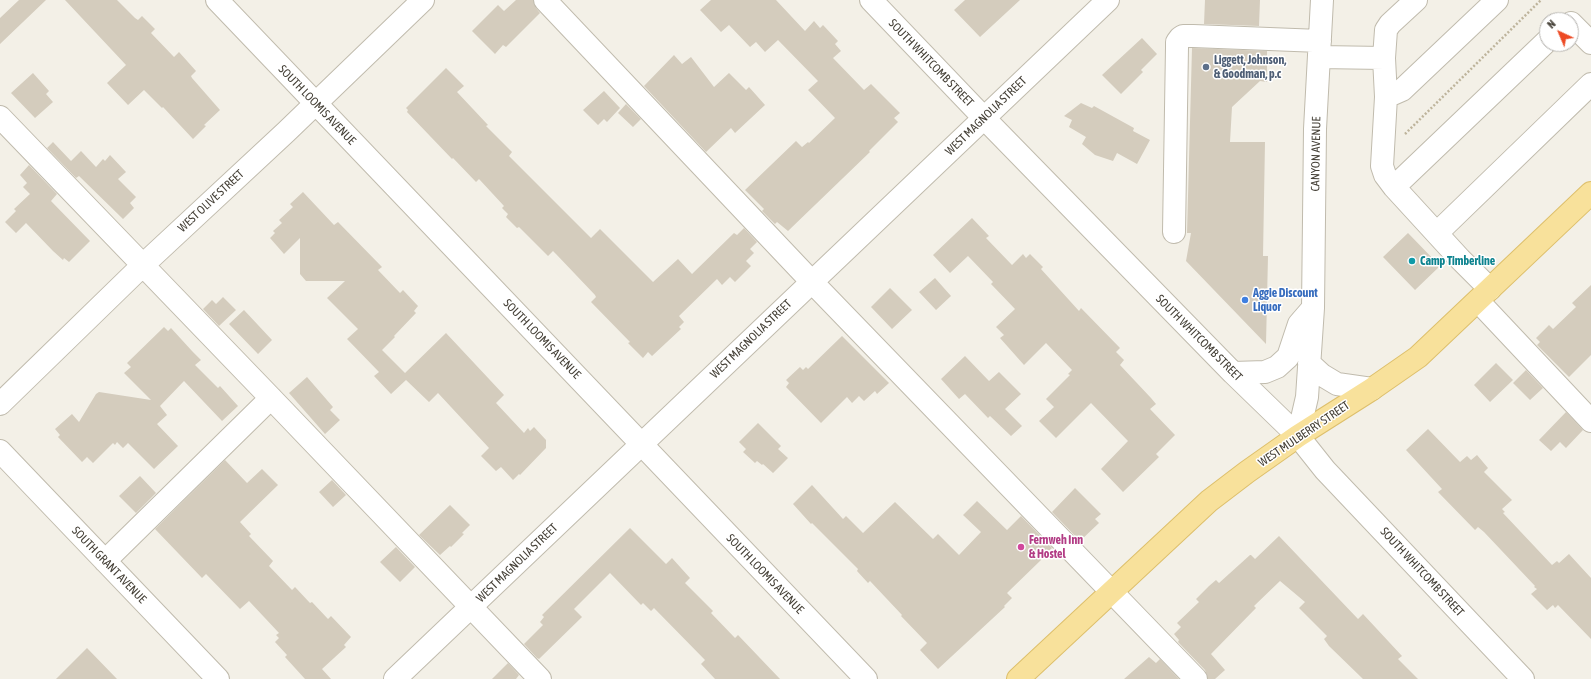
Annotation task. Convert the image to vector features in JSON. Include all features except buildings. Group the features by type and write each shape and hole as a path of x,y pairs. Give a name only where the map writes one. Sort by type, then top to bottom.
{"main road":[{"name":"WEST MULBERRY STREET","path":"1018,679 1209,501 1298,436 1372,389 1418,357 1591,193"}],"street":[{"name":"SOUTH LOOMIS AVENUE","path":"217,0 866,679"},
{"name":"WEST OLIVE STREET","path":"0,404 143,265 316,104 423,0"},
{"path":"545,0 812,282 1112,590 1196,679"},
{"name":"SOUTH WHITCOMB STREET","path":"871,0 983,117 1234,373 1298,436 1325,470 1523,679"},
{"name":"WEST MAGNOLIA STREET","path":"395,679 983,117 1108,0"},
{"name":"CANYON AVENUE","path":"1298,436 1307,397 1313,308 1315,129 1322,0"},
{"path":"1416,0 1390,24 1386,30 1384,58 1386,97 1382,166 1385,175 1394,187 1460,259 1484,295 1591,421"},
{"path":"1386,97 1402,90 1497,0"},
{"path":"1579,30 1591,43"},
{"path":"1174,232 1177,42 1180,38 1183,36 1192,36 1320,49 1384,58"},
{"path":"1394,187 1539,50"},
{"path":"1437,233 1591,84"},
{"path":"0,117 540,679"},
{"path":"1234,373 1265,372 1277,367 1288,356 1299,324 1313,308"},
{"path":"1309,363 1322,375 1337,384 1372,389"},
{"path":"105,561 271,398"},
{"name":"SOUTH GRANT AVENUE","path":"0,451 218,679"}],"path":[{"path":"1401,138 1541,0"}],"place":[{"name":"Liggett, Johnson, & Goodman, p.c","path":"1206,67"},
{"name":"Camp Timberline","path":"1412,261"},
{"name":"Aggie Discount Liquor","path":"1245,300"},
{"name":"Fernweh Inn & Hostel","path":"1021,547"}]}
